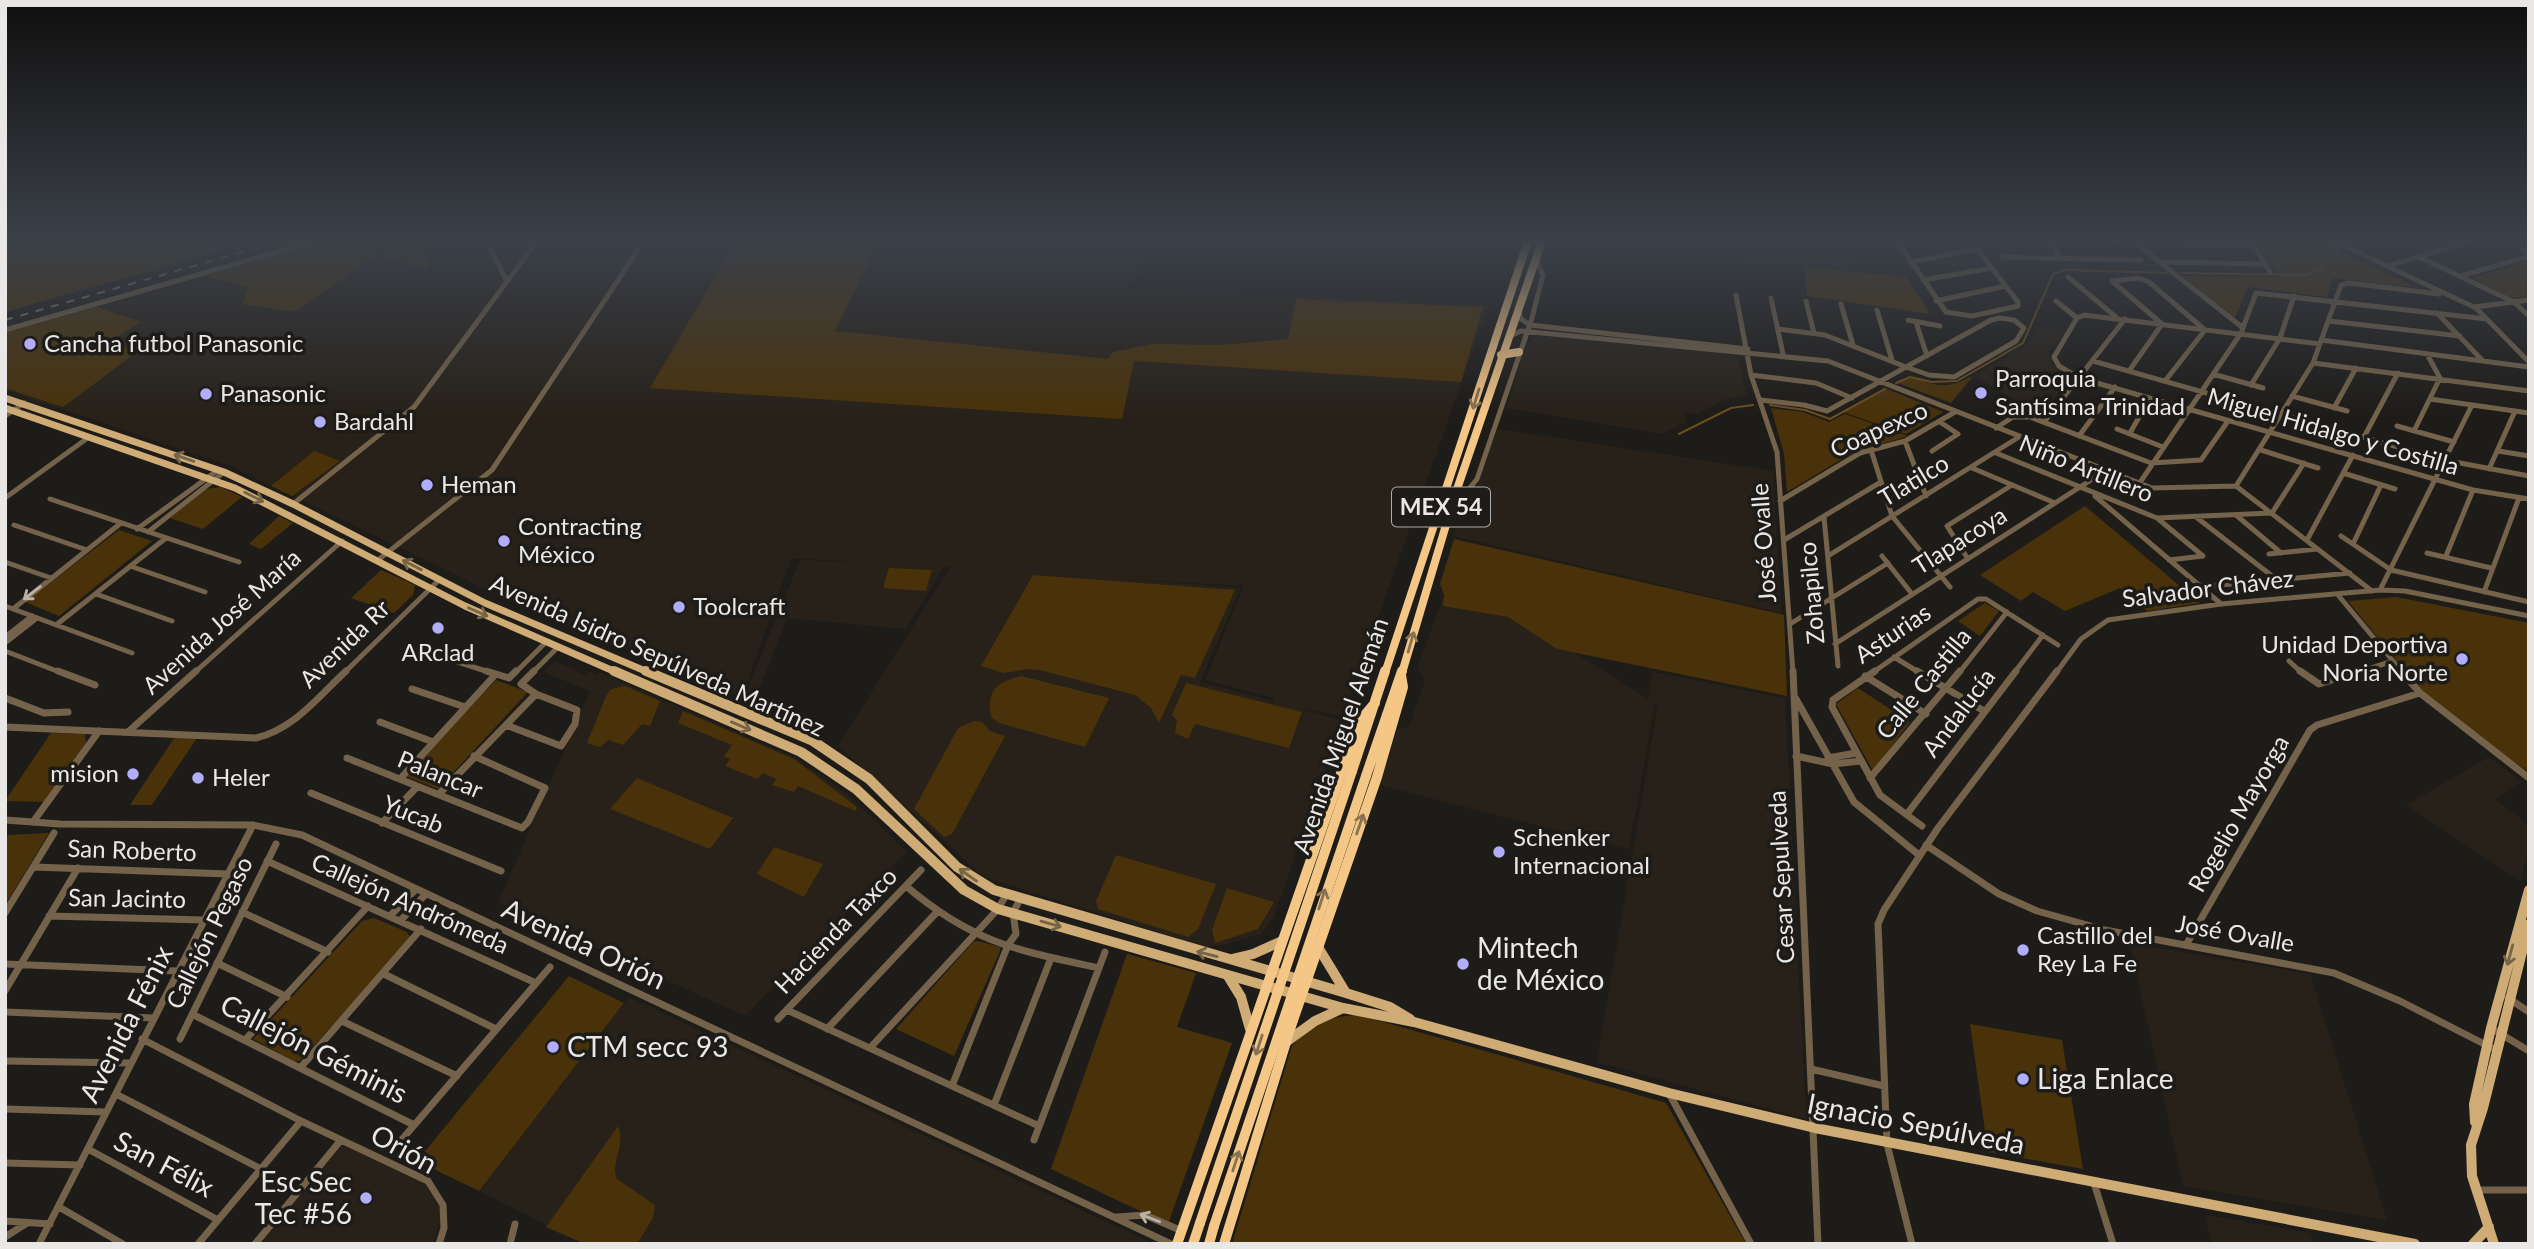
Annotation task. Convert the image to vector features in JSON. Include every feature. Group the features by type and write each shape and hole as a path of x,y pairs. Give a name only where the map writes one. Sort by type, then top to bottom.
{"highway":[{"name":"Avenida Miguel Alemán","path":"1193,1244 1509,299"},
{"name":"Avenida Miguel Alemán","path":"1209,1244 1401,675 1454,498 1521,299"},
{"path":"1501,355 1519,352"},
{"path":"1224,1244 1290,1029 1377,777 1403,687 1401,675"},
{"path":"1177,1244 1267,987 1312,848 1359,722 1375,703"},
{"path":"1289,922 1300,934 1323,934"},
{"path":"1253,1023 1271,1015 1281,1018 1290,1029"}],"main road":[{"name":"Avenida Isidro Sepúlveda Martínez","path":"5,398 221,471 293,504 508,613 813,741 869,779 957,867 981,884 1006,895 1306,981"},
{"name":"Avenida Isidro Sepúlveda Martínez","path":"10,409 210,479 342,541 430,589 546,642 801,751 856,789 964,890 998,909 1301,996"},
{"path":"678,699 702,703 709,697"},
{"path":"2494,1244 2468,1165 2475,1125 2474,1104 2491,1027 2524,963 2528,892"},
{"path":"2475,1125 2483,1108 2498,1051 2505,996 2526,926"},
{"path":"1229,959 1253,954 1282,941"},
{"path":"1318,947 1346,993"},
{"path":"1228,976 1253,1023"},
{"name":"Ignacio Sepúlveda","path":"1306,981 1390,1007 1414,1022"},
{"name":"Ignacio Sepúlveda","path":"1301,996 1343,1008 1414,1022 1669,1093 1815,1128 2415,1244"},
{"path":"1286,1042 1315,1021 1343,1008"},
{"path":"2473,1244 2488,1227"}],"street":[{"path":"5,330 112,299"},
{"path":"293,504 414,407 495,299"},
{"path":"378,560 492,470 605,299"},
{"path":"1454,498 1469,489 1477,479 1536,299"},
{"name":"José Ovalle","path":"1736,299 1751,375 1774,438 1778,458 1790,624"},
{"path":"1771,299 1783,354"},
{"path":"1944,299 1936,301 1948,313 1972,316 2016,307 2016,299"},
{"path":"2095,299 2117,318"},
{"path":"2134,299 2162,324"},
{"path":"2168,299 2205,330"},
{"path":"2204,299 2241,330"},
{"path":"2139,484 2241,330 2253,299"},
{"path":"2251,385 2280,338 2293,299"},
{"path":"2321,299 2485,317"},
{"path":"2451,299 2471,308 2529,300"},
{"path":"2453,299 2485,317 2529,364"},
{"path":"2508,299 2529,316"},
{"path":"1806,301 1814,333"},
{"path":"2236,486 2261,450 2312,363 2335,301"},
{"path":"2056,302 2077,318 2089,315 2205,330 2241,330 2280,338 2529,364"},
{"path":"1841,304 1853,345"},
{"path":"1518,308 1521,319 1528,328"},
{"path":"1877,310 1892,360"},
{"path":"2437,313 2483,361"},
{"path":"1762,403 1804,405 1827,411 1882,383 1907,367 1994,318 2008,318 2023,326 2016,341 1950,378 1938,378 1907,367 1853,345 1814,333 1778,329"},
{"name":"Miguel Hidalgo y Costilla","path":"2077,318 2054,357 2059,366 2079,378 2435,479 2529,499"},
{"path":"2044,422 2125,319"},
{"path":"1908,320 1940,326"},
{"path":"2329,321 2460,336"},
{"path":"1916,322 1927,356"},
{"path":"2129,371 2162,324"},
{"path":"1506,342 1514,333 1528,328 1821,359 2139,484 2157,489 2236,486 2372,591"},
{"path":"2165,381 2205,330"},
{"path":"2427,354 2440,378"},
{"path":"2093,361 2444,460 2529,476"},
{"path":"2312,363 2529,391"},
{"path":"2334,408 2356,368"},
{"path":"2364,437 2398,373"},
{"path":"2213,374 2263,388"},
{"path":"1751,375 1805,381 1852,398"},
{"path":"2414,431 2440,378"},
{"path":"2079,436 2115,387"},
{"path":"2292,396 2347,411"},
{"path":"2130,433 2150,398"},
{"path":"2430,399 2529,413"},
{"path":"5,416 10,409 24,403"},
{"path":"2380,590 2472,405"},
{"path":"2489,469 2515,411"},
{"name":"Coapexco","path":"1780,501 1851,458 1905,441 1955,412"},
{"path":"1996,428 2013,417 2030,417 2151,463 2201,460 2228,421"},
{"path":"1932,451 1959,432 1940,422"},
{"path":"2397,426 2454,442"},
{"path":"2117,429 2162,447"},
{"path":"5,498 89,437"},
{"name":"Tlatilco","path":"1828,556 2019,438"},
{"path":"1905,441 1926,496"},
{"path":"1871,450 1892,516 1950,587"},
{"path":"2261,450 2318,468"},
{"path":"2498,451 2529,456"},
{"name":"Niño Artillero","path":"1996,453 2157,518 2272,513"},
{"path":"2307,540 2353,455"},
{"path":"2272,513 2304,463"},
{"path":"1972,468 2055,503"},
{"path":"137,529 221,471"},
{"name":"Tlapacoya","path":"1835,644 2105,471"},
{"path":"2343,472 2395,489"},
{"path":"148,532 210,479"},
{"path":"1784,540 1881,482"},
{"path":"1968,559 1947,526 2012,485"},
{"path":"2353,544 2381,485"},
{"path":"2446,556 2473,489"},
{"path":"2091,492 2221,604"},
{"path":"2484,592 2519,498"},
{"path":"50,499 239,562"},
{"path":"159,512 169,516"},
{"path":"2236,515 2281,553"},
{"name":"Zohapilco","path":"1824,517 1838,666"},
{"path":"2196,517 2276,579"},
{"path":"2157,518 2203,556 2169,560"},
{"path":"9,607 121,523"},
{"path":"14,525 87,550"},
{"path":"2341,536 2391,570 2529,604 2526,616"},
{"path":"56,625 166,538"},
{"name":"Avenida José María","path":"129,732 342,541"},
{"path":"2269,554 2318,549"},
{"path":"2427,553 2491,568"},
{"path":"1882,556 1912,594"},
{"path":"5,562 51,578"},
{"path":"1790,624 1888,563"},
{"path":"130,566 205,592"},
{"path":"2200,587 2350,573"},
{"name":"Avenida Rr","path":"129,732 256,738 274,734 290,725 440,579"},
{"name":"Salvador Chávez","path":"1912,1244 1887,1144 1878,924 1926,845 2087,633 2108,620 2221,604 2380,590 2405,591 2526,616"},
{"path":"96,594 172,621"},
{"path":"2338,595 2420,693 2529,778"},
{"name":"Asturias","path":"1856,753 1832,707 1833,700 1981,598 2007,612"},
{"path":"9,607 132,653"},
{"path":"2007,612 2059,645"},
{"name":"Calle Castilla","path":"1870,778 1927,714 2007,612"},
{"path":"5,637 35,617"},
{"path":"5,643 35,617"},
{"name":"Cesar Sepulveda","path":"1790,624 1815,1128 1818,1244"},
{"name":"Andalucía","path":"1907,814 2043,635"},
{"path":"442,657 509,678 546,642"},
{"path":"506,725 561,746 568,737 578,715 575,708 536,694 521,684 558,647"},
{"path":"5,651 95,685"},
{"path":"1894,657 1984,710"},
{"path":"2289,661 2319,684 2393,661"},
{"path":"400,779 495,675"},
{"path":"1865,676 1927,714"},
{"path":"412,689 466,707"},
{"name":"Rogelio Mayorga","path":"2186,945 2310,730 2323,723 2420,693"},
{"path":"439,794 536,694"},
{"path":"5,698 52,715 60,716 68,712"},
{"path":"1795,698 1854,802 1919,855"},
{"path":"380,723 433,742"},
{"path":"5,727 129,732"},
{"path":"33,822 99,730"},
{"path":"1796,756 1820,763 1856,753 1880,795 1922,826"},
{"name":"Palancar","path":"347,758 518,829 528,822 545,788 474,756"},
{"path":"1831,761 1861,761"},
{"path":"382,823 417,787"},
{"name":"Yucab","path":"311,793 501,871"},
{"name":"Avenida Orión","path":"5,821 253,825 302,835 1171,1244"},
{"name":"Avenida Fénix","path":"39,1244 253,825"},
{"path":"5,913 54,833"},
{"name":"Callejón Pegaso","path":"180,1039 276,844"},
{"name":"José Ovalle","path":"1926,845 1999,894 2037,911 2094,928 2334,973 2498,1051"},
{"name":"Callejón Andrómeda","path":"267,861 536,983"},
{"name":"San Roberto","path":"34,867 228,874"},
{"path":"5,991 78,867"},
{"name":"Hacienda Taxco","path":"778,1019 921,870"},
{"path":"906,886 937,912 974,934 1051,958 1099,968"},
{"path":"390,916 415,890"},
{"path":"400,920 425,895"},
{"path":"870,1048 998,909 1006,895"},
{"path":"952,1086 1016,930 1013,913 1020,899"},
{"path":"245,1040 368,906"},
{"path":"242,912 328,952"},
{"path":"827,1028 937,912"},
{"name":"San Jacinto","path":"49,916 204,920"},
{"path":"301,1067 421,929"},
{"path":"1034,1140 1105,952"},
{"path":"994,1105 1051,958"},
{"path":"217,962 287,997"},
{"path":"5,964 177,971"},
{"path":"398,1144 550,967"},
{"path":"384,974 496,1029"},
{"path":"2505,996 2529,1012"},
{"path":"786,1010 1039,1126"},
{"path":"5,1012 153,1018"},
{"name":"Callejón Géminis","path":"192,1014 414,1125"},
{"path":"342,1021 457,1076"},
{"path":"2491,1027 2529,1051"},
{"name":"Orión","path":"142,1039 301,1121 428,1181 443,1205 444,1228 439,1244"},
{"path":"5,1060 131,1063"},
{"path":"1811,1069 1884,1086"},
{"path":"1669,1093 1751,1244"},
{"path":"116,1094 261,1169"},
{"path":"5,1109 106,1112"},
{"path":"198,1244 301,1121"},
{"path":"255,1244 341,1140"},
{"name":"San Félix","path":"88,1149 218,1220"},
{"path":"5,1163 80,1165"},
{"path":"2095,1183 2113,1244"},
{"path":"2476,1190 2529,1190"},
{"path":"59,1207 124,1244"},
{"name":"Avenida Orión","path":"1118,1217 1139,1213 1182,1231"},
{"path":"5,1222 50,1224"},
{"path":"5,1237 15,1234 27,1223"},
{"path":"510,1244 515,1224"}],"shaded area":[{"path":"5,299 50,299 5,312"},
{"path":"126,299 1368,299 1489,305 1343,716 1294,707 1342,720 1273,919 1261,934 1223,945 1205,947 984,877 838,746 950,567 944,567 906,629 787,618 752,708 742,702 800,560 878,563 791,558 742,697 510,601 233,467 5,390 5,333","holes":["1125,579 1244,586 1205,680 1274,698 1273,701 1200,682 1241,588"]},
{"path":"244,299 313,299 295,312 242,304"},
{"path":"702,299 851,299 835,331 1108,359 1113,352 1153,344 1221,345 1288,339 1296,299 1483,307 1461,382 1134,361 1122,419 650,388"},
{"path":"1829,299 1921,299 1930,314"},
{"path":"2211,299 2243,299 2235,318"},
{"path":"96,307 141,322 110,341 137,352 63,407 5,388 5,333"},
{"path":"2036,326 2065,330 2048,354 2053,364 2071,378 2049,405 2038,401 2019,403 1975,376 2028,345"},
{"path":"1541,336 1737,355 1747,394 1722,401 1698,414 1685,412 1685,422 1663,434 1507,408 1524,348 1534,338"},
{"path":"1973,376 1951,403 1898,383 1914,378 1950,385"},
{"path":"1885,388 1943,412 1906,434 1843,412"},
{"path":"1771,408 1803,412 1829,422 1845,414 1908,436 1852,453 1787,492 1784,454"},
{"path":"1499,429 1773,471 1781,613 1453,536 1464,496"},
{"path":"314,451 340,461 292,496 271,486"},
{"path":"221,487 242,497 203,529 170,518 206,489"},
{"path":"2085,506 2200,603 2147,611 2120,588 2065,611 2033,592 2021,601 1980,575"},
{"path":"279,516 293,523 261,549 249,544"},
{"path":"119,530 152,541 59,616 25,602"},
{"path":"1454,539 1784,615 1787,696 1557,649 1508,617 1443,606 1444,595 1440,584"},
{"path":"889,568 932,570 926,591 883,588"},
{"path":"381,570 415,585 413,595 394,613 351,598"},
{"path":"1033,575 1235,590 1195,678 1181,675 1159,723 1151,708 1135,695 1040,670 1003,673 981,666"},
{"name":"Unidad Deportiva Noria Norte","path":"2396,597 2529,623 2529,772 2474,735 2425,695 2348,601"},
{"path":"1443,598 1510,612 1648,699 1653,672 1785,698 1806,1119 1597,1062 1658,704 1655,703 1629,849 1380,785 1397,730 1409,726 1425,680 1417,668"},
{"path":"1985,603 1999,611 1980,636 1958,621"},
{"path":"555,661 585,675 589,671 597,675 599,672 795,758 846,793 907,852 745,1016 498,903 590,691 543,672"},
{"path":"1021,676 1109,698 1085,747 999,723 991,717 990,700 995,689"},
{"path":"496,680 528,692 438,789 405,776"},
{"path":"1186,683 1302,712 1289,748 1195,724 1188,739 1175,733 1177,720 1172,715"},
{"path":"625,686 660,701 650,726 642,724 623,745 608,740 600,747 587,743 607,694 611,689"},
{"path":"1858,688 1910,722 1873,771 1836,704"},
{"path":"683,711 794,759 857,807 855,811 798,786 794,792 772,785 776,779 763,773 757,779 725,766 730,759 724,756 732,745 678,723"},
{"path":"974,721 982,722 990,731 1005,736 952,834 944,837 914,809 958,728"},
{"path":"51,733 85,734 86,743 45,802 5,801"},
{"path":"174,738 197,738 152,805 130,805"},
{"path":"2489,757 2522,782 2495,799 2529,825 2529,848 2520,881 2406,805"},
{"path":"637,778 733,818 710,849 610,809"},
{"path":"49,833 5,905 5,839 8,835"},
{"path":"774,847 823,864 804,897 757,874"},
{"path":"1116,855 1216,884 1198,929 1188,937 1098,909 1096,901"},
{"path":"1227,888 1274,902 1258,929 1215,943 1212,930"},
{"path":"374,918 407,932 411,938 300,1061 294,1061 253,1039 362,921"},
{"path":"973,942 1000,947 1000,951 954,1056 896,1029"},
{"path":"2130,943 2310,974 2387,1220 2183,1186"},
{"path":"1127,954 1196,973 1177,1027 1232,1043 1168,1224 1051,1169"},
{"path":"569,976 624,1003 479,1191 417,1161"},
{"path":"629,997 1154,1244 585,1244 479,1191"},
{"path":"1359,1015 1666,1103 1746,1244 1232,1244 1292,1046 1321,1022"},
{"name":"Liga Enlace","path":"1970,1024 2062,1040 2083,1169 1988,1152"},
{"path":"618,1126 620,1141 615,1166 617,1179 655,1205 653,1218 637,1244 585,1244 546,1227"},
{"name":"Esc Sec Tec #56","path":"342,1145 426,1182 442,1213 433,1244 261,1244"},
{"path":"2205,1215 2311,1233 2314,1244 2212,1244"}],"waterway":[{"path":"1896,383 1910,377 1932,382 1957,381 2023,343 2042,299"},
{"path":"1770,405 1805,410 1830,419 1885,389"},
{"path":"1679,434 1731,408 1753,405"}],"railway":[{"path":"5,320 77,299"}],"place":[{"name":"Cancha futbol Panasonic","path":"30,344"},
{"name":"Parroquia Santísima Trinidad","path":"1981,393"},
{"name":"Panasonic","path":"206,394"},
{"name":"Bardahl","path":"320,422"},
{"name":"Heman","path":"427,485"},
{"name":"Contracting México","path":"504,541"},
{"name":"Toolcraft","path":"679,607"},
{"name":"ARclad","path":"438,628"},
{"name":"Unidad Deportiva Noria Norte","path":"2462,659"},
{"name":"mision","path":"133,774"},
{"name":"Heler","path":"198,778"},
{"name":"Schenker Internacional","path":"1499,852"},
{"name":"Castillo del Rey La Fe","path":"2023,950"},
{"name":"Mintech de México","path":"1463,964"},
{"name":"CTM secc 93","path":"553,1047"},
{"name":"Liga Enlace","path":"2023,1079"},
{"name":"Esc Sec Tec #56","path":"366,1198"}]}
